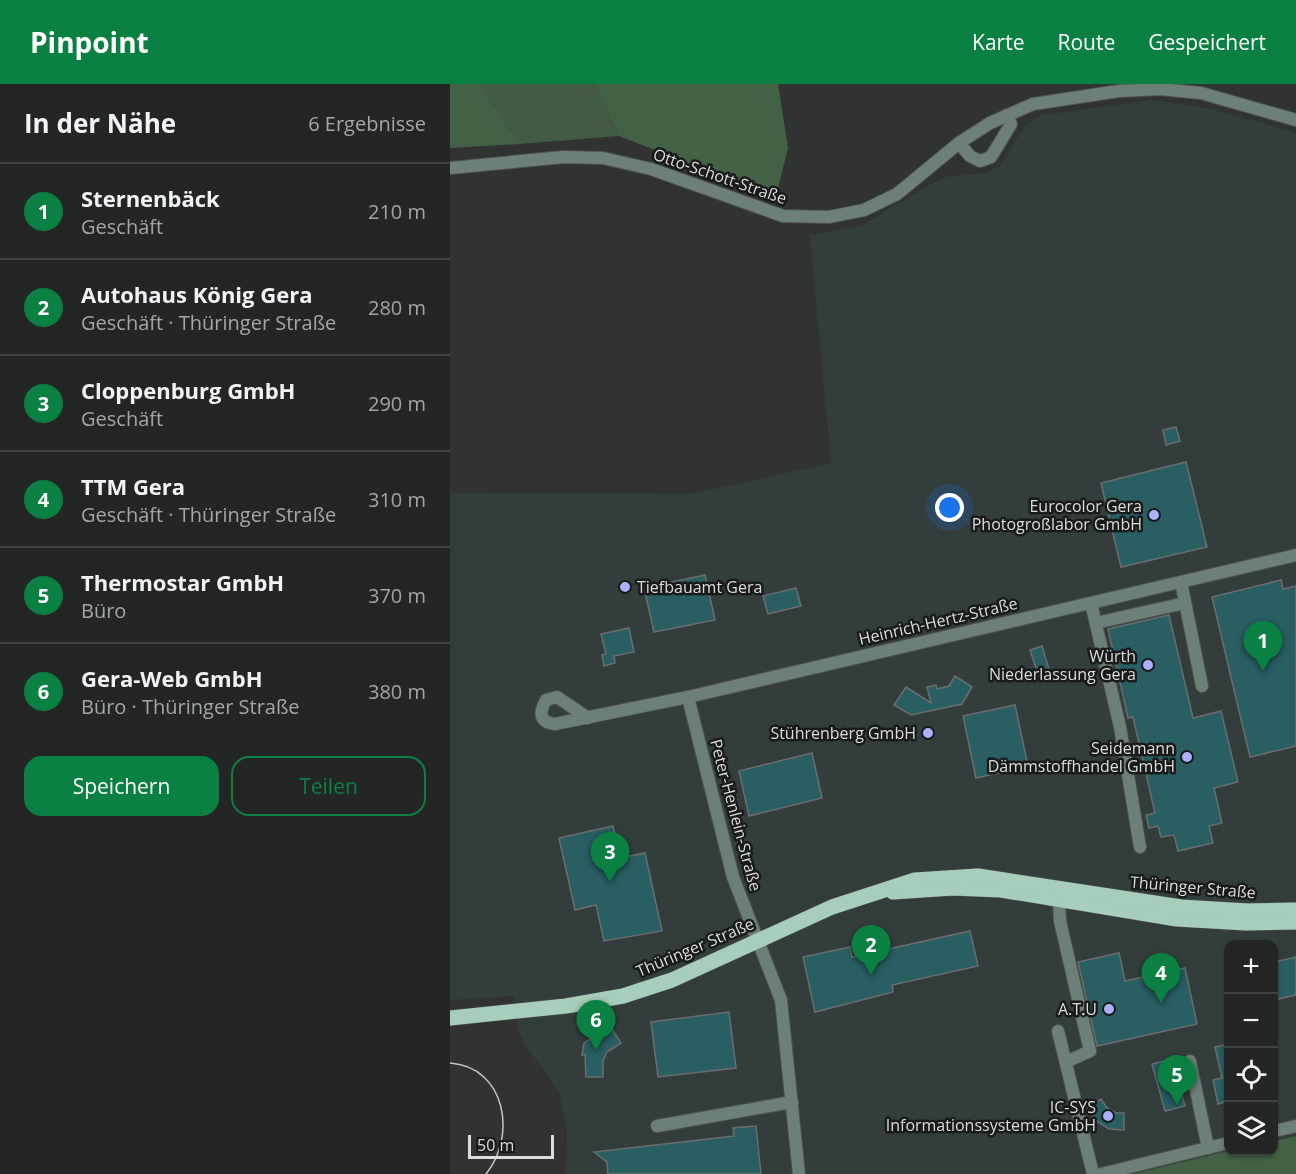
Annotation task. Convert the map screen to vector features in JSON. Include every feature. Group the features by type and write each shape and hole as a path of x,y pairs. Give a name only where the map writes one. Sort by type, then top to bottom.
{"main road":[{"name":"Thüringer Straße","path":"450,1018 566,1006 623,996 672,980 832,907 875,893 975,888 1061,894 1181,907 1248,911 1296,910"},
{"name":"Thüringer Straße","path":"1061,894 1188,920 1296,922"}],"street":[{"name":"Otto-Schott-Straße","path":"450,168 562,157 603,158 651,169 783,216 829,217 864,210 897,194 959,143 1007,115 1033,104 1119,91 1160,89 1201,93 1296,120"},
{"path":"959,143 970,156 980,161 991,158 1011,124 1007,115"},
{"name":"Heinrich-Hertz-Straße","path":"588,718 688,697 1296,555"},
{"path":"1181,582 1202,686"},
{"path":"1091,603 1120,728 1140,847"},
{"path":"1096,622 1185,603"},
{"name":"Peter-Henlein-Straße","path":"688,697 728,857 781,1000 799,1174"},
{"path":"1061,894 1060,921 1090,1051 1066,1062"},
{"path":"1058,1032 1093,1174"},
{"path":"1190,1061 1208,1148"},
{"path":"657,1126 792,1102"},
{"path":"1278,1130 1296,1126"},
{"path":"1101,1174 1224,1144"}],"shaded area":[{"path":"1152,100 1217,110 1296,133 1296,1136 1278,1140 1278,940 1224,940 1224,1152 1133,1174 566,1174 567,1132 559,1092 524,1043 518,1030 514,996 450,1000 450,493 692,494 831,463 810,235 863,225 943,177 987,173 999,166 1027,123 1042,115"}],"green space":[{"path":"450,84 479,84 519,144 450,148"},
{"path":"479,84 595,84 619,136 519,144"},
{"path":"595,84 778,84 788,148 777,192 714,173 619,136"},
{"path":"1296,1136 1296,1174 1133,1174 1224,1152 1224,1156 1278,1156 1278,1140"}],"building":[{"path":"1176,427 1180,441 1166,445 1163,430"},
{"name":"Eurocolor Gera Photogroßlabor GmbH","path":"1186,462 1207,547 1121,567 1101,483"},
{"path":"705,575 715,620 654,632 644,588"},
{"path":"1281,580 1283,589 1296,586 1296,746 1250,757 1212,597"},
{"path":"796,588 801,606 768,614 763,596"},
{"path":"1169,615 1193,718 1221,711 1238,782 1214,788 1222,823 1209,826 1213,843 1178,851 1174,835 1161,837 1158,826 1149,828 1146,815 1155,813 1133,717 1128,718 1108,629"},
{"path":"629,628 634,652 614,656 615,663 604,666 602,655 606,654 601,634"},
{"path":"1042,646 1051,676 1040,680 1030,650"},
{"path":"955,676 972,687 962,704 911,715 894,705 906,687 931,703 927,687 936,685 937,689 949,686"},
{"path":"1015,705 1028,766 976,778 963,716"},
{"path":"812,753 822,798 749,816 739,771"},
{"path":"613,826 620,858 645,853 662,931 604,941 596,905 575,910 559,838"},
{"path":"970,931 978,966 892,985 893,992 815,1012 803,957 850,947 852,957"},
{"path":"1119,953 1125,981 1185,968 1197,1024 1097,1046 1078,962"},
{"path":"1296,957 1296,995 1278,999 1278,961"},
{"path":"729,1012 736,1068 658,1077 651,1022"},
{"path":"610,1026 621,1043 607,1052 603,1061 603,1077 586,1077 585,1055 582,1055 584,1043"},
{"path":"1224,1045 1224,1102 1218,1104 1213,1080 1222,1078 1215,1047"},
{"path":"1172,1059 1185,1106 1165,1111 1152,1064"},
{"name":"IC-SYS Informationssysteme GmbH","path":"1101,1099 1107,1108 1116,1113 1124,1113 1124,1130 1109,1129 1095,1120 1087,1107"},
{"path":"756,1126 761,1174 608,1174 607,1162 594,1152 734,1136 733,1128"}],"tram line":[{"path":"450,1063 469,1067 484,1077 494,1090 501,1106 503,1123 501,1141 496,1158 486,1174"}],"place":[{"name":"Eurocolor Gera Photogroßlabor GmbH","path":"1154,515"},
{"name":"Tiefbauamt Gera","path":"625,587"},
{"name":"Würth Niederlassung Gera","path":"1148,665"},
{"name":"Sternenbäck","path":"1263,671"},
{"name":"Stührenberg GmbH","path":"928,733"},
{"name":"Seidemann Dämmstoffhandel GmbH","path":"1187,757"},
{"name":"Cloppenburg GmbH","path":"610,882"},
{"name":"Autohaus König Gera","path":"871,975"},
{"name":"TTM Gera","path":"1161,1003"},
{"name":"A.T.U","path":"1109,1009"},
{"name":"Gera-Web GmbH","path":"596,1050"},
{"name":"Thermostar GmbH","path":"1177,1105"},
{"name":"IC-SYS Informationssysteme GmbH","path":"1108,1116"}]}
